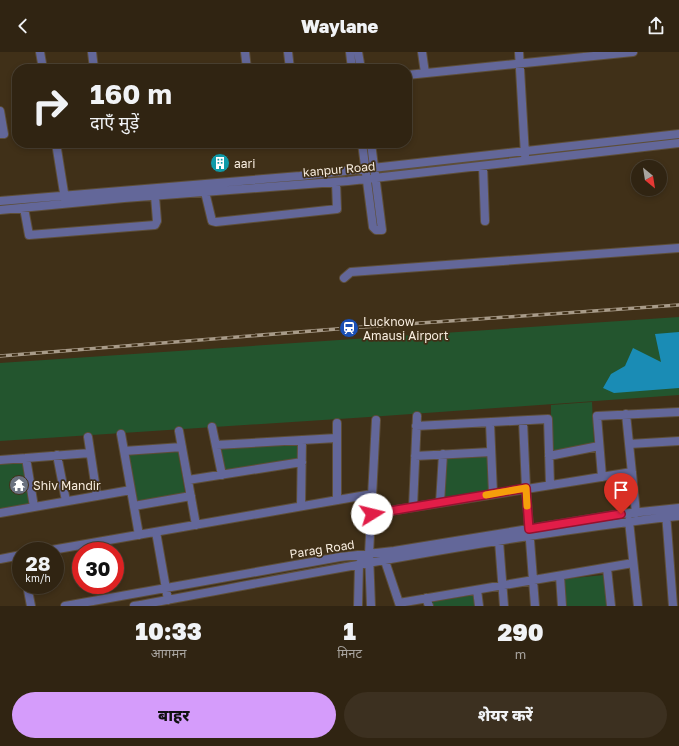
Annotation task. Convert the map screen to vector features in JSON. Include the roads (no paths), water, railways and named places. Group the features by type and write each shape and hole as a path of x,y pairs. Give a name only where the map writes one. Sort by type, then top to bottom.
{"street":[{"path":"40,52 42,64"},
{"path":"92,52 93,64"},
{"path":"245,52 246,64"},
{"path":"288,52 289,64"},
{"path":"350,52 351,64"},
{"path":"358,52 360,64"},
{"path":"422,52 425,73"},
{"path":"519,52 525,161"},
{"path":"412,74 594,54 633,52"},
{"path":"0,111 4,134 0,134"},
{"path":"0,201 65,200 300,176 679,134"},
{"name":"kanpur Road","path":"0,210 24,208 65,200 155,196 367,179 679,143"},
{"path":"57,148 65,200"},
{"path":"364,148 370,168 375,178 382,230 376,230 373,227 367,179 370,168 371,148"},
{"path":"483,166 485,221"},
{"path":"205,192 212,221 216,222 338,209 336,182"},
{"path":"24,208 29,235 155,225 155,196"},
{"path":"344,278 350,272 679,248"},
{"path":"602,477 597,416 679,412"},
{"path":"626,414 636,513"},
{"path":"413,507 417,416"},
{"path":"416,426 548,419 550,485"},
{"path":"370,606 369,558 376,420"},
{"path":"523,421 526,488 536,606"},
{"path":"337,423 337,500"},
{"path":"490,423 493,494"},
{"path":"212,427 222,475"},
{"path":"179,431 196,525"},
{"path":"121,434 139,535"},
{"path":"88,437 98,496"},
{"path":"216,445 337,438"},
{"path":"301,506 302,440"},
{"path":"629,444 679,441"},
{"path":"549,456 599,446"},
{"path":"124,451 182,447"},
{"path":"415,456 491,452"},
{"path":"0,460 90,453"},
{"path":"440,503 443,454"},
{"path":"57,455 66,501"},
{"path":"26,458 34,507"},
{"path":"188,480 302,462"},
{"path":"372,514 632,472"},
{"path":"0,513 131,490"},
{"path":"64,548 372,494"},
{"path":"134,506 191,496"},
{"name":"Parag Road","path":"65,606 340,557 369,558 499,540 530,533 629,521 666,513 679,508"},
{"name":"Parag Road","path":"383,556 530,533 636,513 666,513 679,516"},
{"path":"666,513 673,606"},
{"path":"629,521 638,606"},
{"path":"156,532 168,600"},
{"path":"499,540 504,606"},
{"path":"383,556 399,604 428,602 477,590 634,563"},
{"path":"0,559 12,557"},
{"path":"358,606 359,564 369,558"},
{"path":"670,560 679,559"},
{"name":"Parag Road","path":"134,606 150,605 168,600 359,564"},
{"path":"607,568 611,606"},
{"path":"560,576 562,606"},
{"path":"477,590 479,606"},
{"path":"29,594 31,606"}],"water":[{"path":"679,332 679,388 614,393 603,388 611,374 625,366 633,348 661,362 655,334"}],"railway":[{"path":"0,356 349,328 679,305"}],"place":[{"name":"aari","path":"220,163"},
{"name":"Lucknow Amausi Airport","path":"349,328"},
{"name":"Shiv Mandir","path":"19,485"}]}
